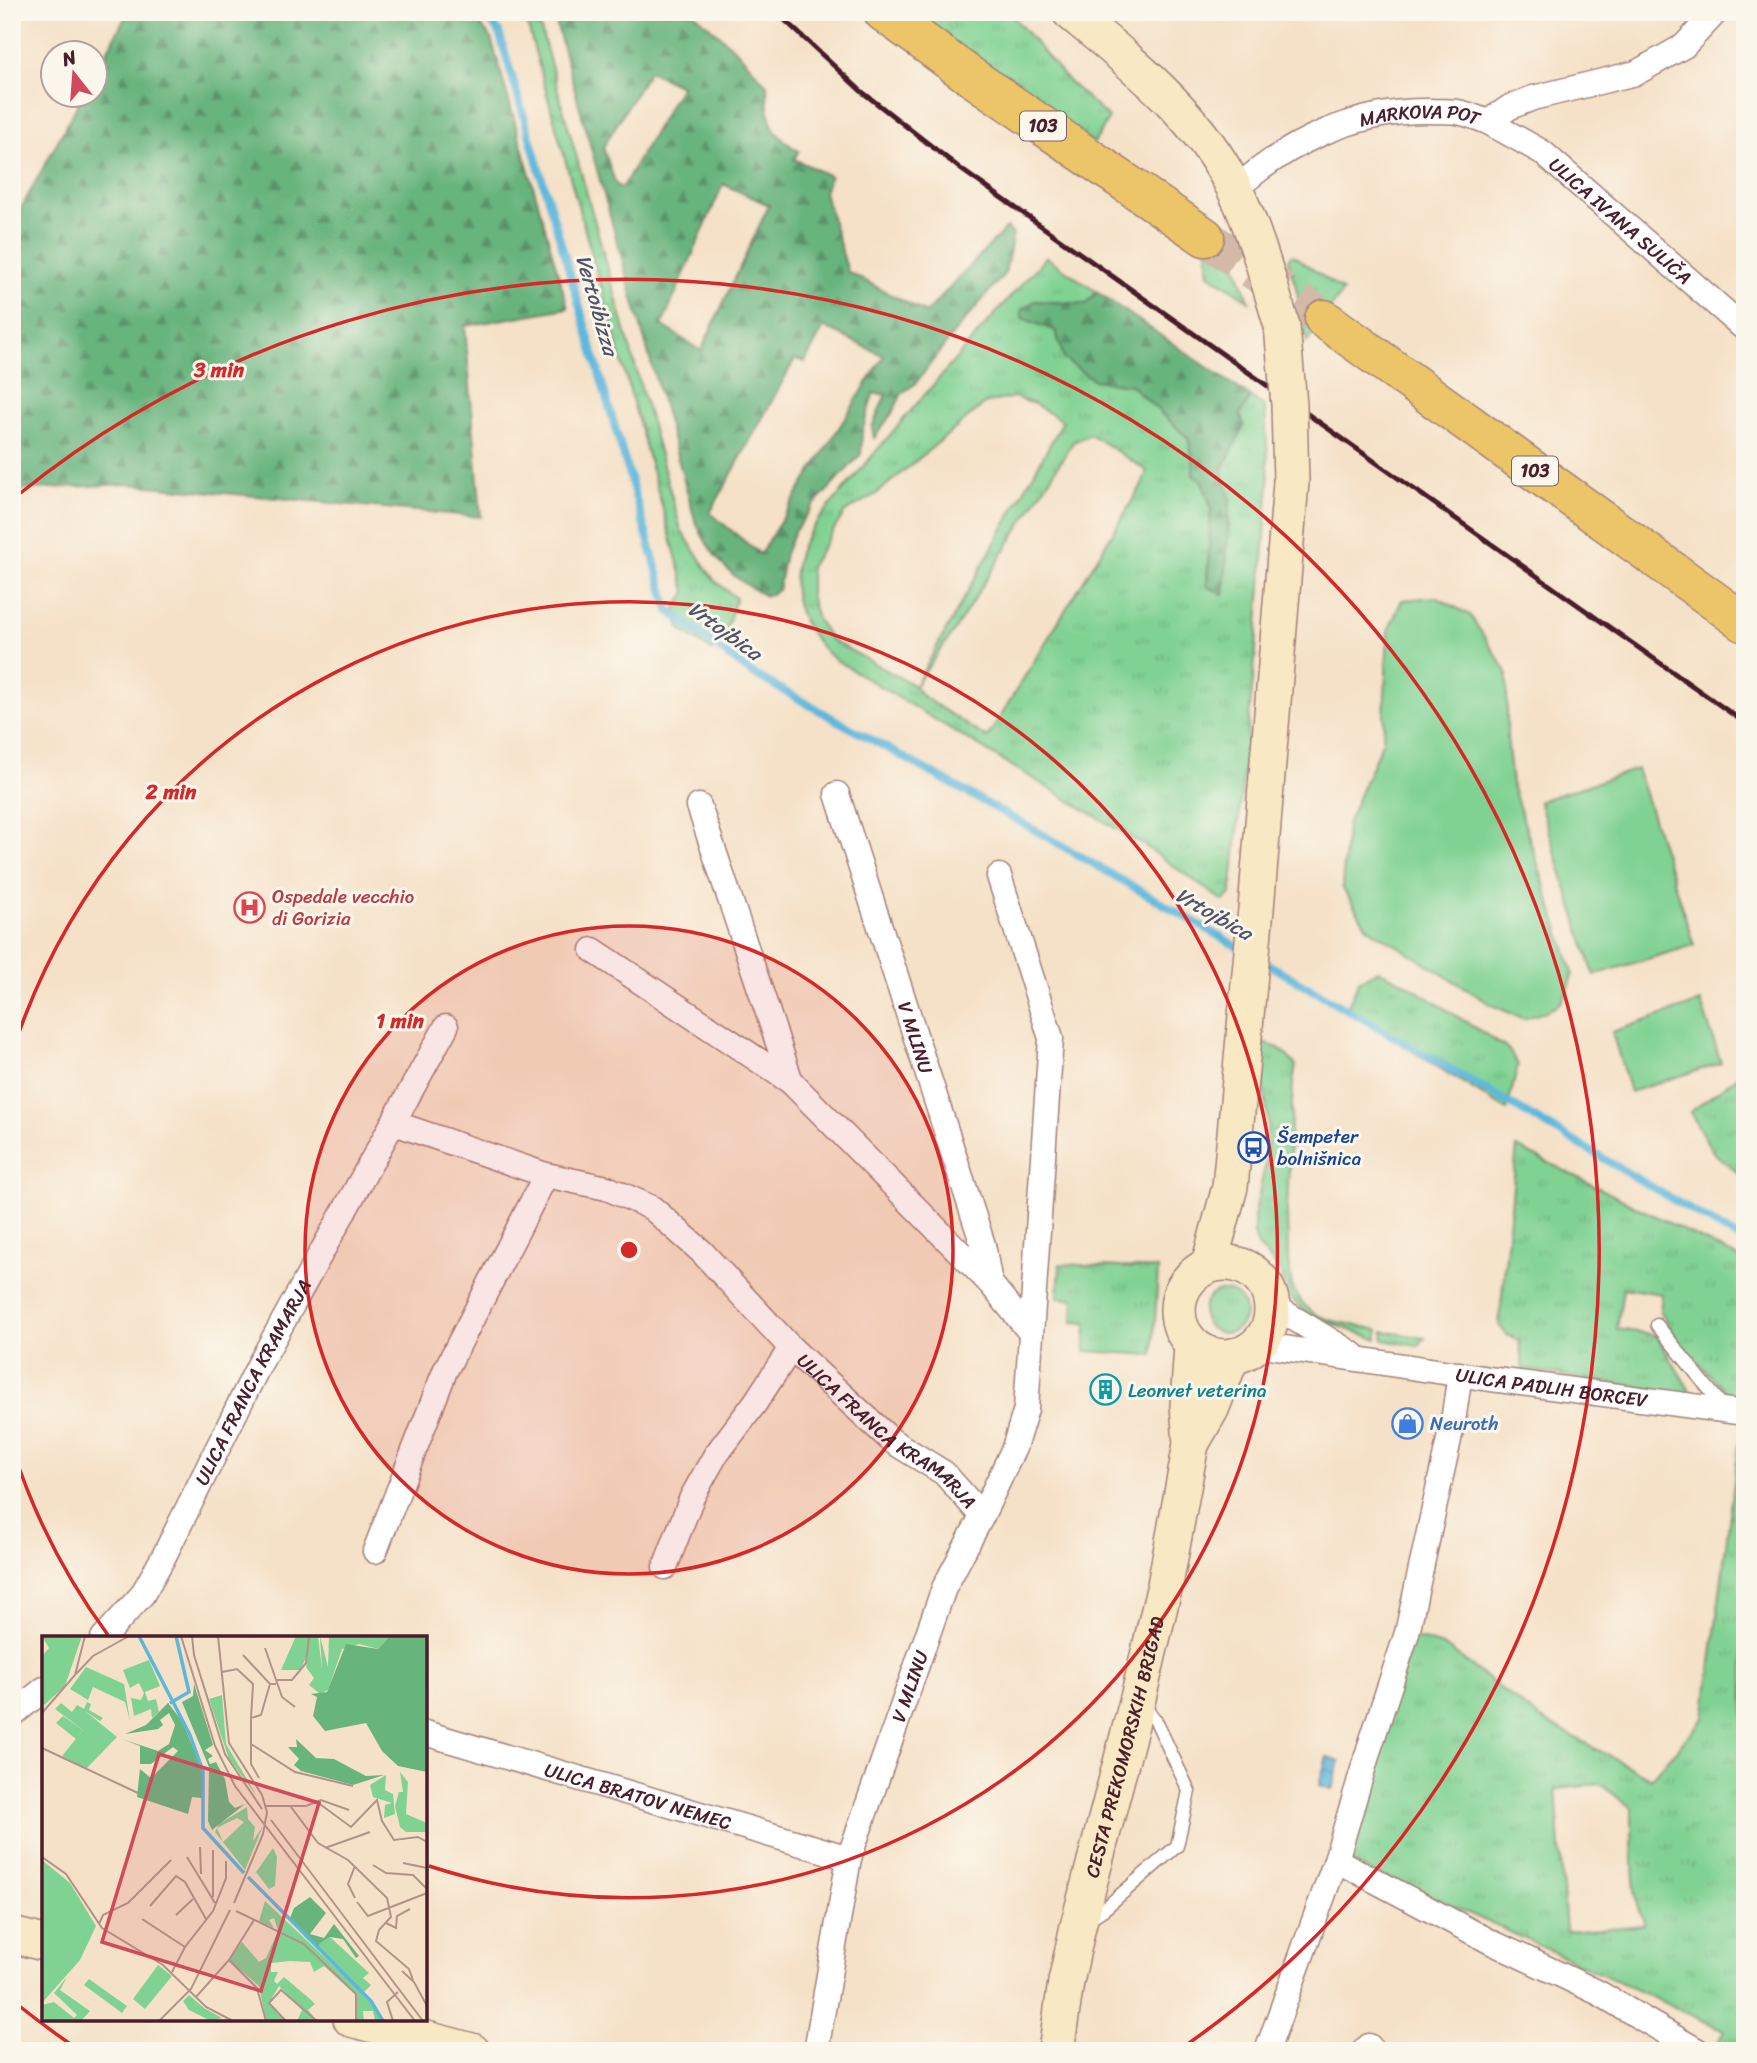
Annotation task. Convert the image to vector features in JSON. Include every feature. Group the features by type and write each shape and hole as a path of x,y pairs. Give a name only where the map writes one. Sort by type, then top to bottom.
{"main road":[{"name":"103","path":"883,12 966,73 1205,237"},
{"name":"103","path":"1324,319 1745,624"}],"street":[{"path":"1070,12 1165,93 1211,148 1235,190 1261,253 1282,326 1289,405 1291,482 1230,1187 1209,1265 1228,1263 1247,1268 1264,1283 1272,1305"},
{"name":"MARKOVA POT","path":"1235,190 1257,169 1313,136 1367,117 1415,111 1460,112 1488,122 1510,107 1533,98 1636,73 1684,46 1716,12"},
{"name":"ULICA IVANA SULIČA","path":"1488,122 1542,152 1743,328"},
{"name":"V MLINU","path":"837,794 983,1245 990,1283"},
{"name":"V MLINU","path":"699,806 790,1082"},
{"name":"V MLINU","path":"816,2051 849,1858 944,1588 1014,1448 1026,1409 1051,1038 999,876"},
{"name":"V MLINU","path":"593,950 790,1082 990,1283 1030,1332"},
{"name":"ULICA FRANCA KRAMARJA","path":"105,1636 142,1595 163,1558 259,1365 446,1027"},
{"name":"ULICA FRANCA KRAMARJA","path":"394,1123 546,1175 607,1188 652,1208 701,1251 791,1348 892,1441 944,1474 982,1516"},
{"path":"376,1551 445,1371 546,1175"},
{"path":"1230,1187 1247,1268"},
{"name":"CESTA PREKOMORSKIH BRIGAD","path":"1056,2051 1066,1982 1078,1926 1165,1585 1191,1444 1188,1405 1192,1345 1184,1334 1177,1307 1186,1282 1209,1265"},
{"name":"CESTA PREKOMORSKIH BRIGAD","path":"1191,1444 1245,1350 1269,1326 1272,1305"},
{"name":"ULICA PADLIH BORCEV","path":"1272,1305 1358,1358"},
{"path":"1192,1345 1218,1357 1245,1350"},
{"name":"ULICA FRANCA KRAMARJA","path":"665,1567 692,1497 715,1456 755,1403 791,1348"},
{"name":"ULICA PADLIH BORCEV","path":"1245,1350 1358,1358 1735,1411"},
{"path":"1267,2051 1336,1860 1407,1631 1453,1421 1460,1374"},
{"path":"12,1715 42,1691"},
{"name":"ULICA BRATOV NEMEC","path":"427,1735 849,1858"},
{"path":"1336,1860 1491,1942 1597,1992 1698,2051"},
{"path":"12,1935 42,1942"},
{"path":"359,2021 472,2051"}],"lane":[{"path":"1657,1325 1735,1411"},
{"path":"1078,1926 1104,1909 1177,1846 1189,1791 1156,1721 1138,1698"}],"green space":[{"path":"128,12 470,12 491,38 568,308 465,326 481,517 127,484 12,490 12,225 76,108 108,108 108,50"},
{"path":"524,12 536,12 681,530 714,580 736,598 727,627 712,651 681,630 674,612 686,592"},
{"path":"553,12 693,12 737,51 767,85 772,124 781,138 799,151 794,159 830,176 824,192 848,272 926,313 1006,228 1013,234 1005,273 915,384 902,393 893,412 874,438 872,427 886,394 873,394 862,432 861,454 814,505 794,532 785,553 778,590 766,596 732,574 715,556 695,520","holes":["649,71 681,86 622,188 616,185 603,147","723,184 769,205 701,351 662,325","824,327 884,356 760,554 710,513 795,359 805,362"]},
{"path":"910,12 1009,12 1070,83 1109,118 1094,143"},
{"path":"1210,208 1229,246 1249,301 1209,274 1204,215"},
{"path":"1293,255 1343,291 1307,342 1288,261"},
{"path":"1046,257 1097,292 1086,304 1035,301 1056,331 1065,359 1094,380 1131,385 1188,438 1193,458 1193,475 1202,481 1211,507 1207,586 1224,595 1230,498 1222,470 1244,426 1240,414 1251,397 1265,407 1269,485 1255,660 1231,894 1223,901 1145,846 831,657 805,624 796,599 794,585 798,556 814,526","holes":["1014,397 1034,404 1063,421 915,686 831,640 817,619 810,595 810,567 845,512 876,494 986,403","1090,434 1147,471 1142,485 987,738 921,695 915,686 954,631 1073,442"]},
{"path":"1097,292 1251,397 1240,414 1244,426 1222,470 1230,498 1224,595 1207,586 1211,507 1202,481 1193,475 1193,458 1188,438 1131,385 1094,380 1064,359 1056,331 1022,318 1022,309 1035,301 1086,304"},
{"path":"1436,597 1470,615 1507,672 1507,736 1512,785 1573,973 1567,993 1558,1005 1524,1019 1494,1006 1367,927 1342,887 1347,824 1383,740 1388,631 1402,600"},
{"path":"1637,769 1694,945 1594,975 1539,801"},
{"path":"1378,970 1407,984 1508,1049 1518,1065 1507,1110 1346,1010 1359,981"},
{"path":"1701,1002 1721,1063 1630,1092 1612,1032"},
{"path":"1262,1043 1279,1048 1296,1065 1287,1208 1288,1263 1293,1290 1302,1303 1316,1315 1379,1330 1377,1339 1320,1320 1303,1311 1291,1298 1281,1272 1258,1246 1254,1234 1254,1217 1266,1162 1268,1121"},
{"path":"1745,1071 1745,1179 1713,1152 1690,1112"},
{"path":"1517,1147 1745,1261 1745,1410 1681,1346 1660,1311 1662,1294 1623,1288 1617,1329 1656,1335 1693,1396 1523,1369 1519,1340 1507,1335 1499,1325"},
{"path":"1060,1264 1158,1269 1153,1355 1085,1351 1086,1323 1073,1322 1074,1299 1058,1298"},
{"path":"1224,1291 1239,1297 1245,1312 1239,1327 1224,1333 1209,1327 1203,1312 1209,1297"},
{"path":"1384,1331 1425,1338 1418,1346 1383,1340"},
{"path":"1743,1412 1745,2051 1714,2051 1724,2030 1466,1912 1339,1858 1408,1636 1446,1647 1539,1718 1651,1779 1704,1718","holes":["1600,1784 1632,1808 1635,1893 1644,1925 1566,1932 1556,1789"]}],"water":[{"path":"1327,1757 1340,1761 1332,1789 1319,1785"}],"waterway":[{"name":"Vrtojbica","path":"483,12 499,32 669,611 750,672 1047,837 1243,950"},
{"name":"Vrtojbica","path":"1261,960 1745,1242"}],"tunnel":[{"path":"1205,237 1324,319"}],"railway":[{"path":"776,12 861,91 962,170 1745,723"}],"place":[{"name":"Ospedale vecchio di Gorizia","path":"249,907"},
{"name":"Šempeter bolnišnica","path":"1254,1147"},
{"name":"Leonvet veterina","path":"1105,1390"},
{"name":"Neuroth","path":"1407,1423"}],"water label":[{"name":"Vertoibizza","path":"597,305"}]}
